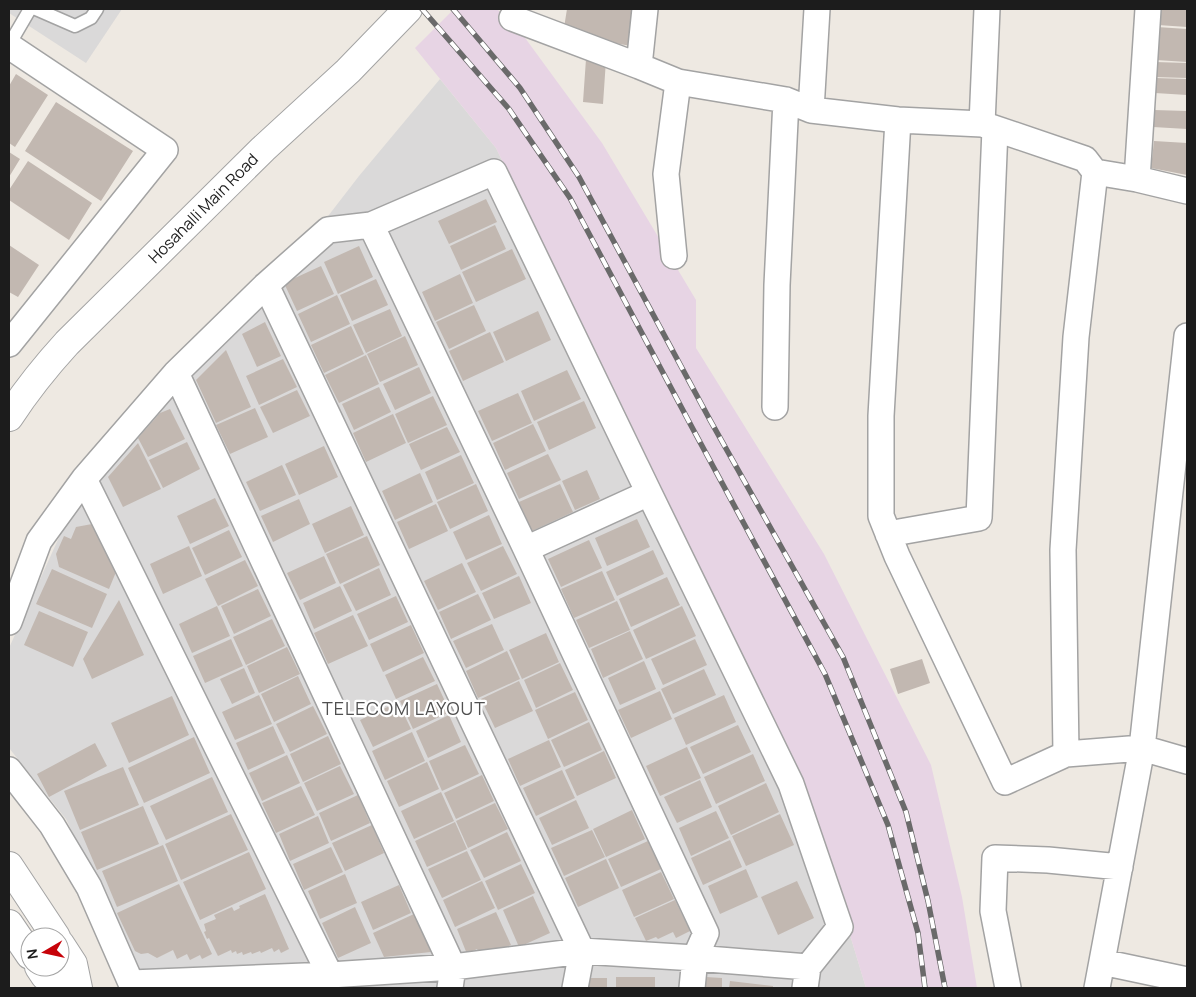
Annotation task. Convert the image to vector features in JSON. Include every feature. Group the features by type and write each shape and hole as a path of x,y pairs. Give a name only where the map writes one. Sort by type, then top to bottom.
{"street":[{"name":"Hosahalli Main Road","path":"9,418 22,397 67,342 263,149 348,71 408,9"},
{"path":"639,66 645,9"},
{"path":"811,110 817,9"},
{"path":"888,534 979,518 989,127 987,9"},
{"path":"1137,179 1148,9"},
{"path":"512,18 678,82 786,100 811,110 898,120 989,127 1085,159 1095,172 1137,179 1187,191"},
{"path":"9,46 165,150 9,344"},
{"path":"674,256 666,174 678,82"},
{"path":"775,407 786,100"},
{"path":"898,120 881,416 881,516 897,556 1005,782 1066,754 1142,748 1187,761"},
{"path":"9,622 39,541 84,479 176,373 266,285 328,230 371,225 494,172 791,784 840,927 806,978 695,958 582,951 452,978 330,975 133,986 89,887 52,825 9,770"},
{"path":"1066,754 1063,550 1076,337 1095,172"},
{"path":"371,225 526,549 706,933 695,958 692,988"},
{"path":"266,285 582,951 576,988"},
{"path":"1097,988 1142,748 1187,336"},
{"path":"176,373 452,978"},
{"path":"84,479 330,975"},
{"path":"526,549 649,493"},
{"path":"1008,988 992,911 995,858 1048,860 1120,867"},
{"path":"9,866 49,927"},
{"path":"9,924 20,940"},
{"path":"70,959 73,964 78,988"},
{"path":"1102,962 1187,980"},
{"path":"47,977 64,988"}],"lane":[{"path":"9,46 30,9"},
{"path":"36,9 75,26 91,18 97,9"}],"shaded area":[{"path":"9,9 122,9 86,63 9,13"},
{"path":"454,9 497,9 520,31 602,143 696,300 696,348 824,554 931,765 962,897 977,988 866,988 803,779 496,148 415,48"},
{"path":"440,79 496,148 803,779 866,988 148,988 66,819 9,748 9,648 70,513 168,397 281,277 359,176"}],"building":[{"path":"567,9 637,9 631,46 563,34"},
{"path":"1158,9 1187,9 1187,27 1158,25"},
{"path":"1157,27 1187,29 1187,62 1156,60"},
{"path":"586,59 606,60 603,104 583,102"},
{"path":"1155,62 1187,63 1187,78 1154,77"},
{"path":"16,74 48,95 15,147 9,143 9,86"},
{"path":"1155,78 1187,79 1187,95 1155,93"},
{"path":"56,102 133,151 101,201 25,151"},
{"path":"1154,110 1187,111 1187,129 1153,127"},
{"path":"1154,141 1187,143 1187,175 1151,168"},
{"path":"9,152 20,159 9,177"},
{"path":"28,161 92,203 69,240 9,200 9,190"},
{"path":"486,199 497,222 449,244 438,221"},
{"path":"495,225 506,249 461,270 450,246"},
{"path":"9,245 39,265 18,297 9,292"},
{"path":"359,246 373,277 338,294 324,262"},
{"path":"512,249 526,279 476,302 462,272"},
{"path":"321,266 334,294 297,311 284,283"},
{"path":"460,274 473,303 435,321 422,292"},
{"path":"376,279 388,305 352,321 340,295"},
{"path":"337,295 350,324 311,342 298,314"},
{"path":"474,305 486,331 449,349 436,322"},
{"path":"390,309 402,336 366,353 353,325"},
{"path":"538,311 551,340 506,361 493,332"},
{"path":"265,322 281,356 257,367 242,334"},
{"path":"351,326 364,354 324,373 311,345"},
{"path":"490,332 504,362 463,381 449,351"},
{"path":"405,336 418,365 380,382 367,354"},
{"path":"226,350 251,407 216,423 196,380"},
{"path":"366,355 379,384 339,403 325,375"},
{"path":"283,359 297,387 259,405 246,376"},
{"path":"419,367 431,393 395,410 383,384"},
{"path":"567,370 581,399 534,421 521,391"},
{"path":"379,387 391,412 354,430 342,404"},
{"path":"297,390 310,416 273,433 260,407"},
{"path":"518,393 532,423 492,441 478,411"},
{"path":"433,396 447,425 408,443 395,414"},
{"path":"584,401 596,428 549,450 537,422"},
{"path":"255,408 268,437 230,454 216,425"},
{"path":"170,409 185,439 148,457 138,438 160,413"},
{"path":"393,414 406,443 366,462 353,433"},
{"path":"533,424 546,451 505,470 493,443"},
{"path":"447,427 460,452 421,470 409,444"},
{"path":"187,442 200,469 163,488 149,460"},
{"path":"138,443 161,489 123,507 108,477"},
{"path":"324,446 338,477 299,495 285,464"},
{"path":"548,454 561,480 519,499 507,473"},
{"path":"461,455 474,483 437,500 425,472"},
{"path":"282,465 296,495 260,511 246,482"},
{"path":"587,470 600,499 575,510 562,481"},
{"path":"420,473 433,502 395,520 382,491"},
{"path":"476,484 488,511 450,529 437,502"},
{"path":"560,484 573,512 532,531 519,502"},
{"path":"215,498 229,526 190,544 177,516"},
{"path":"299,499 310,524 273,542 261,516"},
{"path":"436,504 448,531 409,549 397,522"},
{"path":"351,506 364,535 325,553 312,524"},
{"path":"489,515 502,544 466,560 453,532"},
{"path":"637,519 650,547 607,566 595,538"},
{"path":"92,524 116,572 109,589 59,567 56,554 64,536 71,539 76,527"},
{"path":"229,530 242,557 205,575 192,548"},
{"path":"367,536 380,565 340,584 326,554"},
{"path":"589,540 602,568 561,587 548,559"},
{"path":"189,546 202,576 163,594 150,564"},
{"path":"503,546 517,574 481,591 467,563"},
{"path":"653,550 664,574 617,596 606,572"},
{"path":"324,556 336,583 300,600 287,573"},
{"path":"245,560 258,586 218,606 205,579"},
{"path":"462,563 476,592 438,610 424,581"},
{"path":"379,568 391,595 356,611 343,585"},
{"path":"52,569 107,594 92,628 36,604"},
{"path":"602,571 615,600 574,618 561,589"},
{"path":"519,576 531,603 494,619 482,593"},
{"path":"667,577 680,605 631,627 619,599"},
{"path":"340,586 352,611 314,629 303,603"},
{"path":"258,589 271,616 234,634 221,606"},
{"path":"478,594 491,620 451,639 439,612"},
{"path":"396,596 408,622 369,640 357,614"},
{"path":"119,600 144,655 92,679 83,659"},
{"path":"617,601 630,630 589,648 576,620"},
{"path":"217,606 230,636 192,653 179,624"},
{"path":"682,606 696,636 646,659 633,630"},
{"path":"39,611 88,632 73,667 24,645"},
{"path":"353,615 368,646 328,664 314,633"},
{"path":"272,619 285,646 246,665 233,637"},
{"path":"492,624 504,650 466,668 453,641"},
{"path":"411,625 424,653 383,672 370,644"},
{"path":"630,631 643,659 603,678 591,649"},
{"path":"546,633 559,662 522,679 509,650"},
{"path":"231,639 243,666 205,683 193,656"},
{"path":"695,639 707,665 663,685 651,659"},
{"path":"287,647 300,674 259,693 247,666"},
{"path":"507,651 520,679 478,698 466,671"},
{"path":"423,657 435,681 396,699 385,675"},
{"path":"922,659 930,683 898,694 890,669"},
{"path":"644,661 656,689 620,705 608,678"},
{"path":"560,663 573,690 536,708 524,680"},
{"path":"244,668 255,693 232,704 220,679"},
{"path":"704,669 716,695 673,714 661,689"},
{"path":"298,676 311,704 274,722 261,694"},
{"path":"519,681 533,711 495,728 481,699"},
{"path":"437,684 450,712 413,729 400,701"},
{"path":"660,691 672,719 631,738 618,710"},
{"path":"575,692 588,720 548,739 535,710"},
{"path":"259,695 272,724 235,740 222,712"},
{"path":"724,695 736,722 686,745 674,718"},
{"path":"172,696 189,735 129,763 111,723"},
{"path":"398,702 411,729 373,747 360,720"},
{"path":"313,706 327,734 290,752 276,724"},
{"path":"449,715 461,742 428,758 416,731"},
{"path":"589,722 602,750 564,767 551,740"},
{"path":"738,725 751,752 703,774 690,747"},
{"path":"273,726 285,753 248,770 236,743"},
{"path":"412,732 425,761 385,780 372,751"},
{"path":"328,736 341,764 303,782 290,754"},
{"path":"194,737 210,773 144,803 128,768"},
{"path":"549,740 561,767 520,786 508,759"},
{"path":"95,743 107,766 49,797 37,774"},
{"path":"465,745 479,774 442,791 429,761"},
{"path":"687,747 701,778 660,796 646,766"},
{"path":"604,751 616,778 577,796 565,770"},
{"path":"753,754 765,781 716,804 704,777"},
{"path":"287,755 300,783 262,801 249,773"},
{"path":"427,762 439,789 399,807 387,781"},
{"path":"340,766 354,794 317,811 304,783"},
{"path":"123,767 139,805 80,830 64,791"},
{"path":"562,770 575,798 536,816 523,788"},
{"path":"482,775 494,801 456,819 444,793"},
{"path":"212,777 228,812 166,840 150,806"},
{"path":"700,780 712,807 677,823 664,797"},
{"path":"766,783 779,812 731,835 718,806"},
{"path":"301,786 315,815 276,833 262,803"},
{"path":"441,792 454,821 414,839 401,811"},
{"path":"358,795 370,823 331,841 319,813"},
{"path":"576,800 589,828 552,845 539,818"},
{"path":"495,803 508,829 468,848 456,821"},
{"path":"143,806 159,844 97,870 81,832"},
{"path":"632,810 645,839 606,857 593,829"},
{"path":"716,811 729,838 691,856 679,828"},
{"path":"231,814 248,850 181,880 165,844"},
{"path":"780,814 794,845 746,866 732,836"},
{"path":"318,816 329,843 290,861 279,834"},
{"path":"455,822 467,849 427,867 415,841"},
{"path":"372,825 384,853 345,871 332,843"},
{"path":"592,830 605,857 564,876 551,848"},
{"path":"507,832 521,861 484,878 470,850"},
{"path":"730,840 742,867 703,885 691,858"},
{"path":"648,841 661,869 621,887 608,859"},
{"path":"163,845 178,881 117,907 102,871"},
{"path":"331,847 343,872 304,890 293,864"},
{"path":"467,851 481,880 442,898 428,869"},
{"path":"249,852 266,889 200,920 183,882"},
{"path":"606,859 619,888 578,907 565,878"},
{"path":"521,864 535,893 498,910 485,881"},
{"path":"746,869 758,897 720,914 708,886"},
{"path":"661,872 674,899 634,917 622,890"},
{"path":"345,874 357,903 320,919 308,891"},
{"path":"482,881 495,908 455,927 443,900"},
{"path":"797,881 814,918 778,935 761,897"},
{"path":"179,884 212,954 202,959 200,955 190,960 187,954 177,959 173,950 157,958 148,953 141,954 135,951 117,913"},
{"path":"399,885 411,913 373,930 361,902"},
{"path":"265,894 289,949 281,953 279,949 274,952 272,948 261,953 260,951 252,954 251,952 243,955 242,952 237,954 236,951 232,953 231,950 218,956 209,938 207,939 204,932 206,931 204,924 216,919 214,915 232,907 234,911 240,908 239,906"},
{"path":"533,896 550,933 519,947 503,910"},
{"path":"675,900 690,931 676,938 673,932 658,939 656,937 646,941 635,918"},
{"path":"355,907 371,943 338,958 322,923"},
{"path":"496,912 511,945 491,954 489,950 480,954 477,949 467,954 457,929"},
{"path":"414,914 431,952 384,957 373,933"},
{"path":"690,976 722,978 722,988 690,988"},
{"path":"616,977 655,977 655,988 616,988"},
{"path":"563,978 607,978 607,988 563,988"},
{"path":"730,981 773,986 773,988 729,988"}],"railway":[{"path":"422,9 509,109 570,198 825,674 888,825 918,933 925,988"},
{"path":"453,9 520,88 579,177 710,420 843,657 906,812 928,901 945,988"}],"district":[{"name":"TELECOM LAYOUT","path":"404,708"}]}
